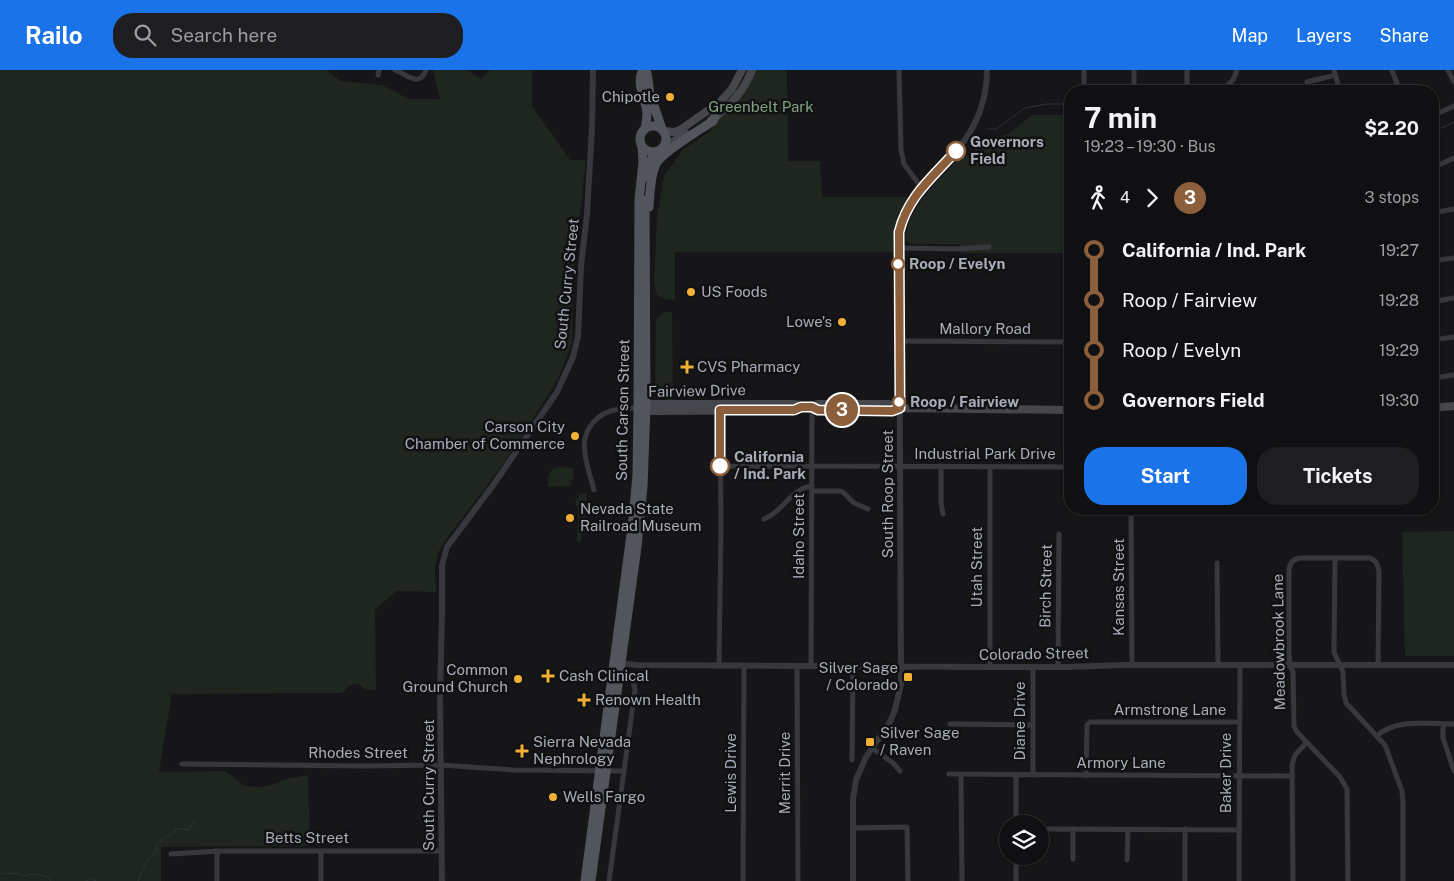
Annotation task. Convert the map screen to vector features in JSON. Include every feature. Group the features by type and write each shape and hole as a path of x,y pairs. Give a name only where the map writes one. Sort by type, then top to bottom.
{"main road":[{"path":"664,147 667,139 654,104 647,73 644,70 640,73 647,111 645,128 640,137 642,146 648,151 655,152 662,149 715,117 728,106 744,87 752,70"},
{"path":"645,128 655,126 674,132 685,128 720,102 732,89 742,70"},
{"path":"640,80 644,82 648,96 654,104"},
{"path":"645,232 648,225 652,177 658,161 667,152 713,121 715,117"},
{"name":"South Carson Street","path":"585,881 618,663 643,408 639,200 643,162 642,146"},
{"name":"South Carson Street","path":"642,305 647,178 650,163 655,152"},
{"name":"Fairview Drive","path":"643,408 794,404 818,410 892,411 900,408 1064,410"},
{"path":"1439,407 1454,406"},
{"name":"Fairview Drive","path":"643,408 794,410 801,407"},
{"name":"South Carson Street","path":"591,881 602,770"}],"street":[{"path":"395,70 414,80 419,80 423,77 426,70"},
{"name":"South Curry Street","path":"442,881 440,695 441,572 444,554 557,392 569,367 577,341 581,266 590,166 592,70"},
{"path":"899,70 901,150 904,164 921,188"},
{"name":"South Roop Street","path":"853,828 854,785 858,773 885,730 895,710 901,684 899,232 905,212 914,196 959,148 972,129 981,109 986,90 988,70"},
{"path":"1084,70 1084,85"},
{"path":"1134,70 1134,85"},
{"path":"1187,70 1187,85"},
{"path":"1228,85 1233,80 1237,70"},
{"path":"1392,70 1398,85"},
{"path":"1448,70 1454,82"},
{"path":"1307,82 1335,73"},
{"path":"1439,113 1454,106"},
{"path":"1439,165 1454,158"},
{"path":"1439,212 1454,209"},
{"path":"898,248 955,249 989,247"},
{"path":"1439,261 1454,258"},
{"path":"1439,301 1454,298"},
{"path":"1439,339 1454,337"},
{"name":"Mallory Road","path":"899,341 1064,342"},
{"path":"1439,377 1454,375"},
{"name":"Idaho Street","path":"812,407 812,666"},
{"path":"594,490 584,450 588,429 596,419 608,412 620,409 643,408"},
{"path":"719,665 720,410"},
{"name":"Industrial Park Drive","path":"720,466 1064,467"},
{"path":"941,466 941,503 943,514"},
{"name":"Utah Street","path":"990,466 990,667"},
{"path":"764,519 776,512 798,490 805,486 840,490 854,503 868,509"},
{"name":"Kansas Street","path":"1131,515 1132,665"},
{"name":"Birch Street","path":"1058,667 1059,534"},
{"name":"Meadowbrook Lane","path":"1335,558 1299,558 1291,562 1289,570 1290,665 1293,672 1294,726 1297,732 1340,777 1347,789 1348,881"},
{"path":"1378,665 1378,566 1370,558 1335,558 1334,652 1343,672 1346,703 1387,749 1402,790 1404,802 1403,881"},
{"path":"1217,563 1218,665"},
{"name":"Colorado Street","path":"618,663 637,665 990,667 1454,665"},
{"name":"Baker Drive","path":"1239,881 1240,665"},
{"name":"Lewis Drive","path":"743,881 744,666"},
{"name":"Merrit Drive","path":"798,666 798,881"},
{"path":"852,760 853,666"},
{"name":"Diane Drive","path":"1033,667 1033,775"},
{"path":"608,881 635,690 633,680"},
{"name":"Armstrong Lane","path":"1086,776 1086,725 1090,722 1239,722"},
{"path":"950,724 1033,725"},
{"path":"1377,736 1399,724 1454,724"},
{"path":"1443,724 1443,738 1454,771"},
{"path":"1293,881 1294,758 1307,742"},
{"path":"872,748 893,763 900,771"},
{"name":"Rhodes Street","path":"182,764 441,765 513,770 624,771"},
{"name":"Armory Lane","path":"949,774 1293,776"},
{"path":"961,775 962,881"},
{"path":"1016,775 1016,815"},
{"path":"853,881 853,828 907,827 908,881"},
{"path":"1049,829 1239,830"},
{"path":"1072,859 1073,829"},
{"path":"1128,829 1128,860"},
{"path":"1185,829 1185,881"},
{"path":"217,881 218,851"},
{"name":"Betts Street","path":"171,854 218,851 442,851"},
{"path":"321,851 321,881"},
{"path":"1016,865 1016,881"}],"green space":[{"path":"0,70 327,70 340,81 382,85 409,99 440,99 433,70 467,70 481,79 490,70 532,70 532,106 570,160 586,160 573,276 572,344 556,383 504,463 438,553 435,568 436,592 396,591 375,610 376,690 365,690 359,684 354,684 342,693 172,694 159,772 225,771 245,786 258,787 308,775 310,846 161,847 161,881 0,881"},
{"name":"Greenbelt Park","path":"751,70 787,70 788,161 820,161 822,197 914,197 905,212 898,252 675,252 675,300 662,298 657,294 654,281 657,218 664,176 683,150 709,132"},
{"name":"Governors Field","path":"1032,115 1064,115 1064,253 961,253 960,244 911,244 905,239 912,216 918,205 958,159 965,157 986,140 1008,134"},
{"path":"664,312 672,312 673,401 655,395 656,320"},
{"path":"561,466 572,468 573,470 574,479 571,480 571,486 548,487 551,471"},
{"path":"587,493 586,519 580,543 577,541 578,506 575,504 580,494"},
{"path":"1454,531 1454,656 1405,656 1402,532"}],"waterway":[{"path":"988,129 996,129 1025,108 1047,104 1064,104"},
{"path":"1439,129 1454,122"},
{"path":"138,881 147,861 157,852 156,846 161,840 174,832 176,828 188,830 196,820"},
{"path":"0,872 3,874 17,873 24,876 34,874 47,877 51,881"},
{"path":"86,881 90,878 96,881"}],"bus line":[{"name":"3","path":"720,466 720,410 798,410 801,407 812,407 818,410 892,411 900,408 899,232 905,212 914,196 956,151"}],"place":[{"name":"Chipotle","path":"670,97"},
{"name":"Governors Field","path":"956,151"},
{"name":"Roop / Evelyn","path":"898,264"},
{"name":"US Foods","path":"691,292"},
{"name":"Lowe's","path":"842,322"},
{"name":"CVS Pharmacy","path":"687,367"},
{"name":"Roop / Fairview","path":"899,402"},
{"name":"Carson City Chamber of Commerce","path":"575,436"},
{"name":"California / Ind. Park","path":"720,466"},
{"name":"Nevada State Railroad Museum","path":"570,518"},
{"name":"Cash Clinical","path":"548,676"},
{"name":"Silver Sage / Colorado","path":"908,677"},
{"name":"Common Ground Church","path":"518,679"},
{"name":"Renown Health","path":"584,700"},
{"name":"Silver Sage / Raven","path":"870,742"},
{"name":"Sierra Nevada Nephrology","path":"522,751"},
{"name":"Wells Fargo","path":"553,797"}]}
